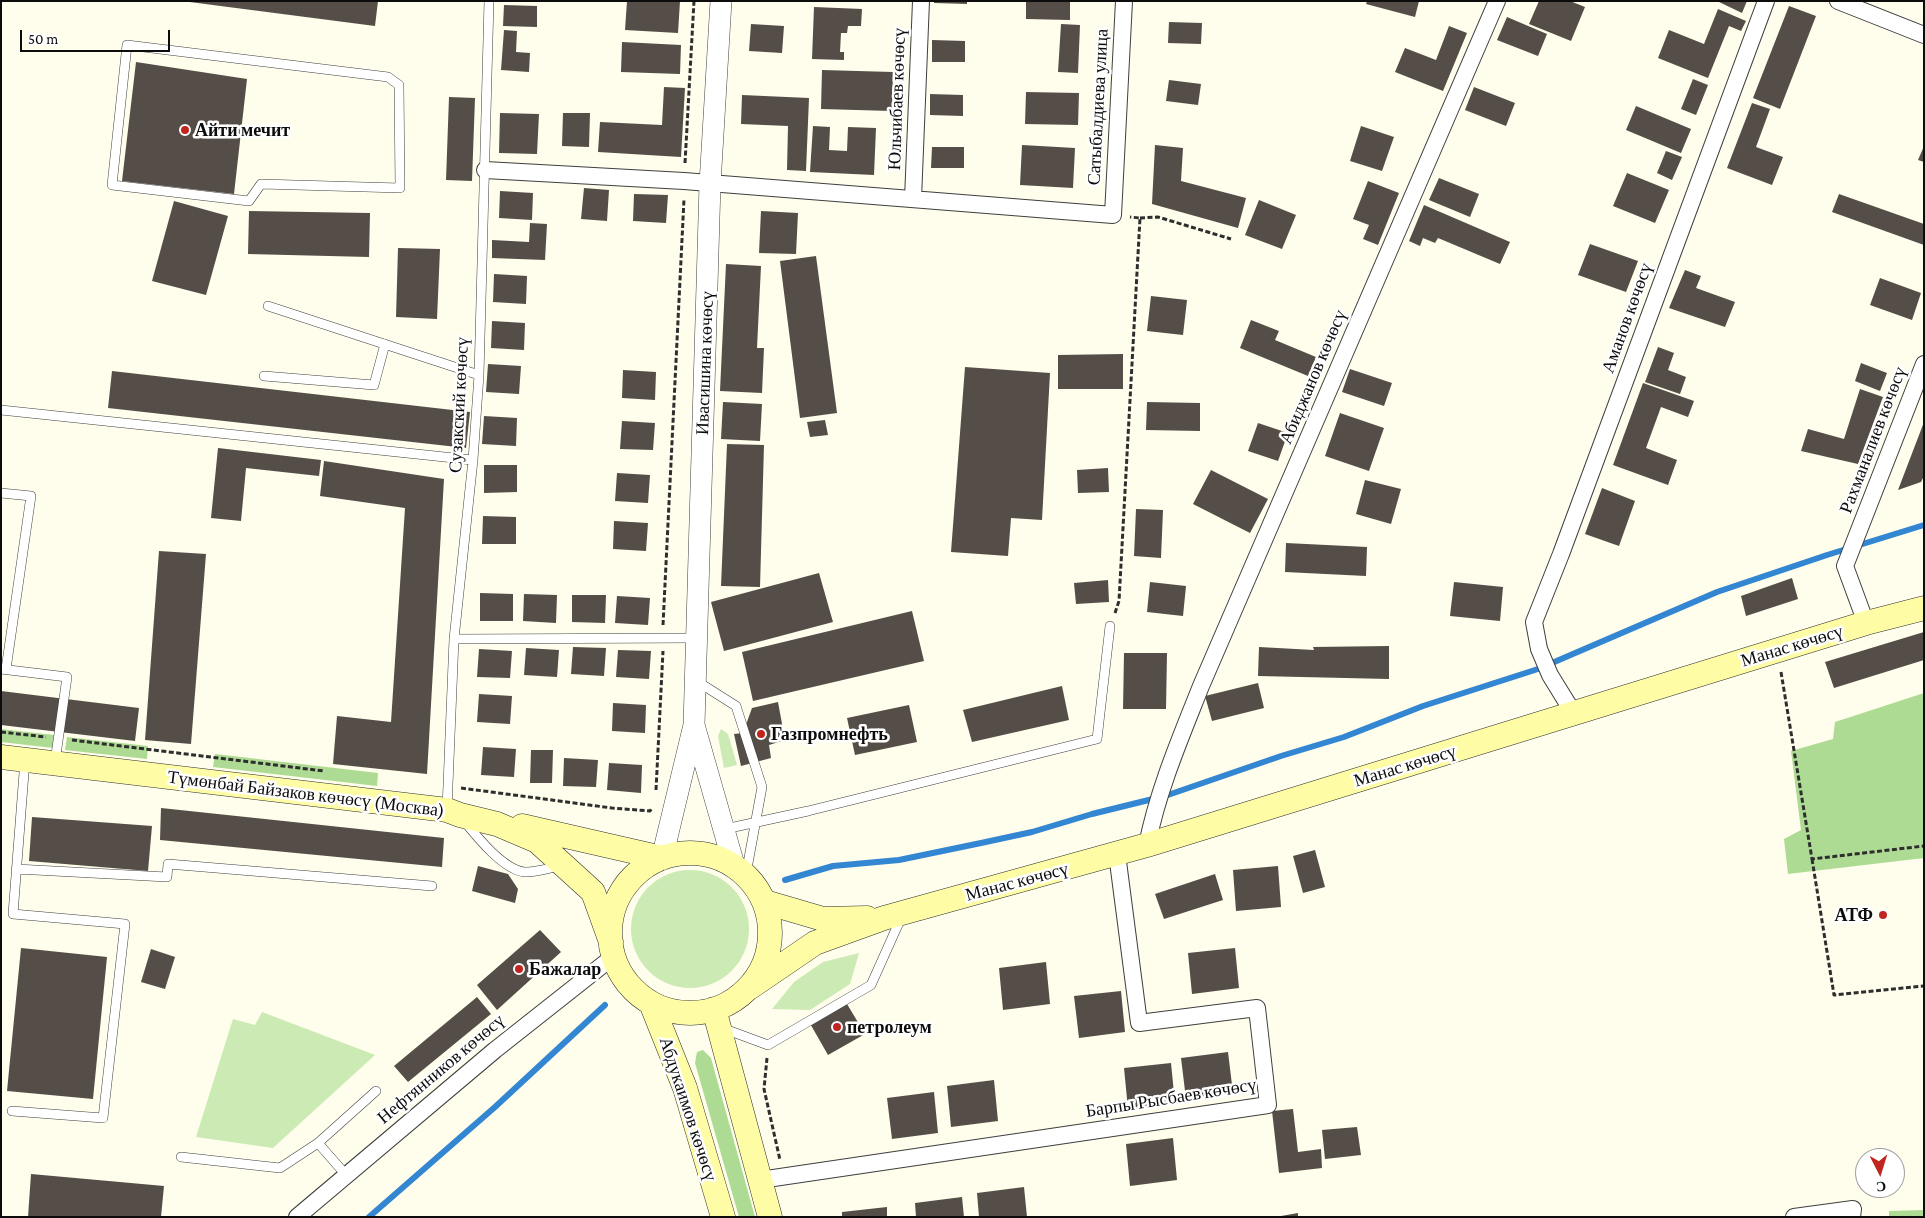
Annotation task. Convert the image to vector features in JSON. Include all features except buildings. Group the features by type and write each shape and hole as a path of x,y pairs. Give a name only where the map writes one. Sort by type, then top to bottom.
{"main road":[{"name":"Манас көчөсү","path":"894,915 1117,854 1866,623 1924,608"},
{"name":"Түмөнбай Байзаков көчөсү (Москва)","path":"1,757 453,806 537,841 564,865 593,892 612,949"},
{"path":"453,806 662,858"},
{"path":"717,1018 698,1012 666,1009 651,1003 635,990 622,975 612,949 612,916 621,891 639,871 662,858 686,853 711,855 740,870 757,887 765,902 770,920 771,938 767,956 760,973 749,988"},
{"path":"765,902 822,919 894,915"},
{"path":"717,1018 733,1000 815,943 894,915"},
{"name":"Абдукаимов көчөсү","path":"651,1003 684,1088 723,1217"},
{"path":"717,1018 770,1217"}],"street":[{"name":"Ивасишина көчөсү","path":"694,725 710,184 721,1"},
{"name":"Юльчибаев көчөсү","path":"913,199 921,1"},
{"name":"Сатыбалдиева улица","path":"1112,215 1124,1"},
{"name":"Абиджанов көчөсү","path":"1147,845 1153,817 1168,768 1201,686 1497,1"},
{"name":"Аманов көчөсү","path":"1574,714 1550,675 1538,650 1534,622 1766,1"},
{"path":"1838,1 1924,35"},
{"path":"485,170 684,181 1112,215"},
{"name":"Рахманалиев көчөсү","path":"1866,623 1845,566 1924,364"},
{"path":"694,725 724,829 740,870"},
{"path":"662,858 694,725"},
{"name":"Барпы Рысбаев көчөсү","path":"760,1180 1268,1105 1257,1008 1139,1023 1117,854"},
{"name":"Нефтянников көчөсү","path":"297,1217 612,949"},
{"path":"1794,1217 1852,1213"}],"lane":[{"name":"Сузакский көчөсү","path":"453,806 454,639 473,460 479,375 490,1"},
{"path":"127,45 388,77 399,85 400,188 261,184 249,200 112,185 127,45"},
{"path":"268,306 479,375"},
{"path":"264,376 374,385 385,344"},
{"path":"1,410 473,460"},
{"path":"1,493 31,496 4,669 67,677 55,763"},
{"path":"724,829 808,811 1097,739 1110,626"},
{"path":"454,639 696,638"},
{"path":"695,680 736,706 762,787 755,822 740,870"},
{"path":"12,1111 103,1118 124,924 13,914 25,760"},
{"path":"453,806 474,834 509,867 525,872 564,865"},
{"path":"16,869 167,877 168,864 432,886"},
{"path":"717,1018 768,1045 872,985 894,915"},
{"path":"181,1157 280,1168 318,1143 376,1091"},
{"path":"318,1143 346,1175"}],"path":[{"path":"656,793 694,1"},
{"path":"1112,215 1140,218 1158,217 1231,239"},
{"path":"1110,626 1119,602 1140,218"},
{"path":"1780,668 1834,995 1924,986"},
{"path":"1,732 328,772"},
{"path":"453,806 612,808 650,811 655,803"},
{"path":"1812,859 1924,846"},
{"path":"768,1045 764,1090 784,1176"}],"green space":[{"path":"1924,693 1924,858 1788,874 1784,839 1801,830 1791,751 1833,739 1835,722"},
{"path":"1,729 54,735 53,748 1,742"},
{"path":"721,729 728,734 737,765 724,768 718,736"},
{"path":"67,737 148,746 147,759 65,750"},
{"path":"215,754 378,773 377,786 213,767"},
{"path":"690,870 713,874 732,887 745,906 749,929 745,952 732,971 713,984 690,988 667,984 648,971 635,952 631,929 635,906 648,887 667,874"},
{"path":"859,953 850,984 810,1010 772,1009 794,982 823,962"},
{"path":"262,1012 375,1055 273,1148 196,1137 233,1019 255,1025"},
{"path":"703,1050 711,1058 755,1217 739,1217 695,1063 697,1052"},
{"path":"1924,1210 1924,1217 1889,1217 1889,1211"}],"waterway":[{"path":"785,880 833,866 899,860 1032,832 1092,814 1165,796 1281,756 1344,737 1423,706 1538,669 1717,592 1924,525"},
{"path":"369,1217 495,1107 605,1005"}],"place":[{"name":"Айти мечит","path":"185,130"},
{"name":"Газпромнефть","path":"761,734"},
{"name":"АТФ","path":"1883,915"},
{"name":"Бажалар","path":"519,969"},
{"name":"петролеум","path":"837,1027"}]}
